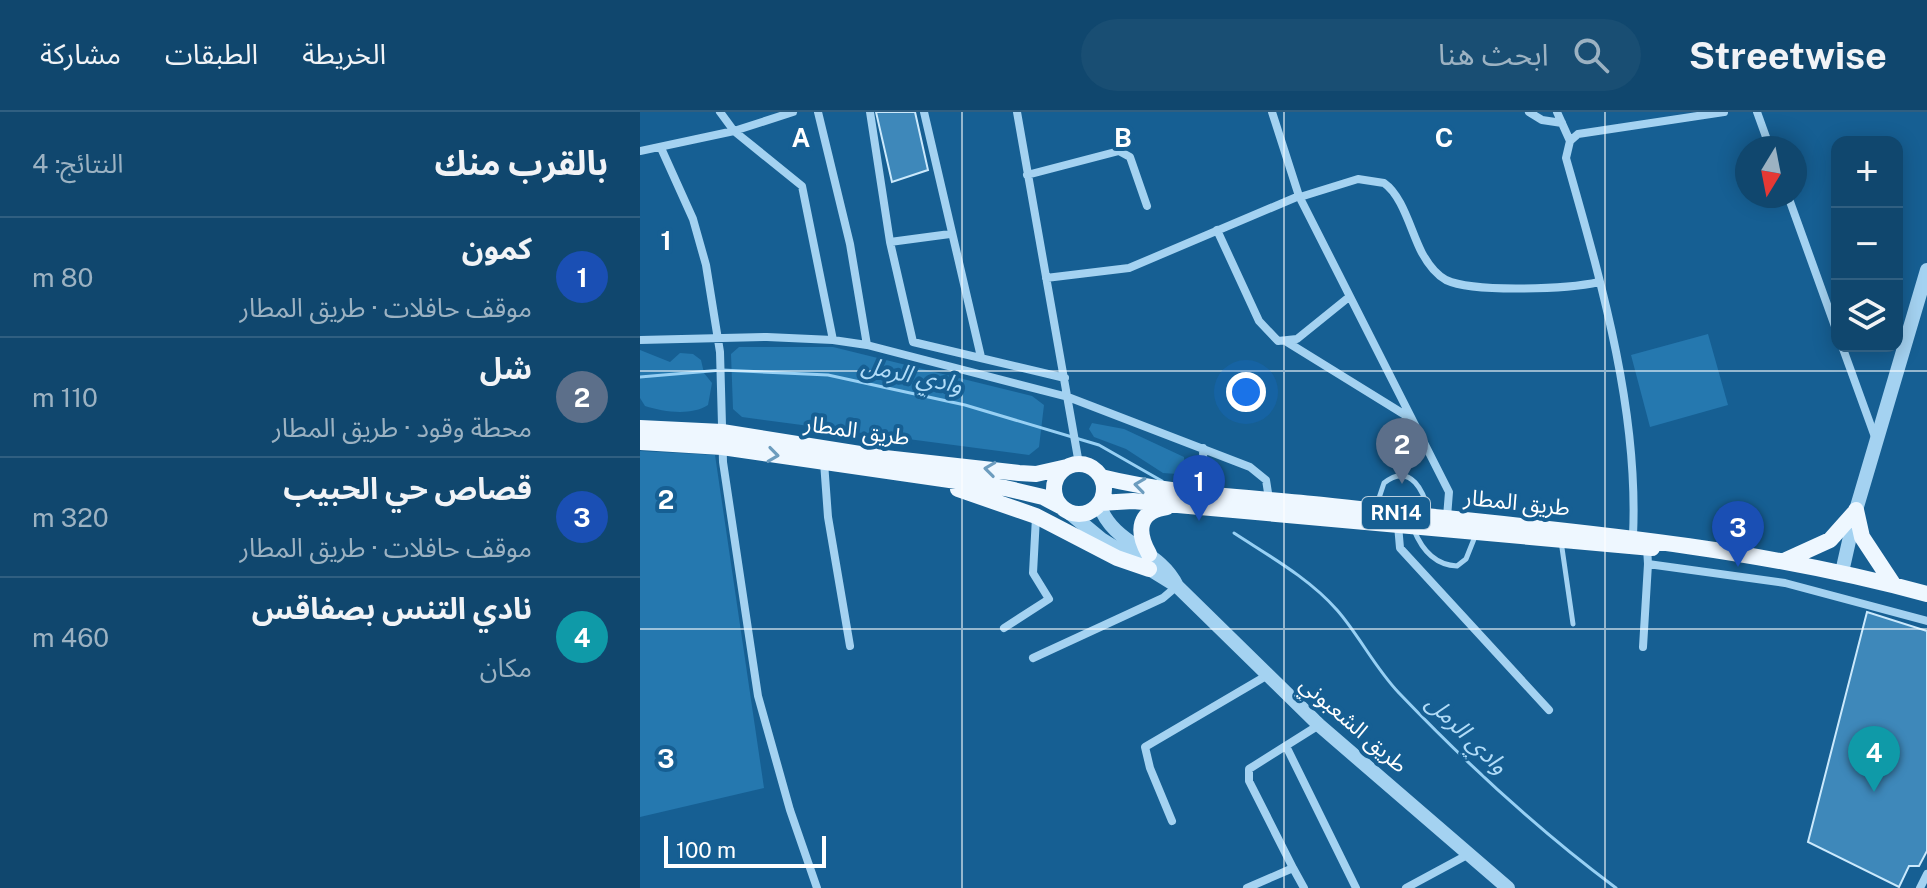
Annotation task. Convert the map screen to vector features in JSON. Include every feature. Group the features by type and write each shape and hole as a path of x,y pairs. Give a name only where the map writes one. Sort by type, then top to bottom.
{"main road":[{"name":"طريق المطار","path":"640,428 1019,473 1036,474 1073,466"},
{"name":"طريق المطار","path":"640,442 722,440 824,462 1005,488 1043,497 1064,508"},
{"name":"RN14","path":"1073,466 1092,468 1101,477"},
{"path":"1064,508 1055,486 1073,466"},
{"path":"882,470 960,490 1036,516 1109,554 1149,562 1141,532 1143,518 1153,509 1178,505"},
{"name":"طريق المطار","path":"1101,477 1375,511 1403,521 1430,516 1447,517 1644,547"},
{"path":"1099,504 1104,490 1101,477"},
{"name":"طريق المطار","path":"1099,504 1133,501 1403,521 1477,532 1644,547 1690,547 1786,560 1927,594"},
{"name":"RN14","path":"1064,508 1083,513 1099,504"},
{"path":"1786,560 1830,540 1856,511"},
{"path":"1856,511 1862,537 1893,584"}],"street":[{"path":"720,112 734,131 802,186 833,340"},
{"path":"640,151 734,131 793,112"},
{"path":"818,112 850,244 867,345"},
{"path":"870,112 890,242 913,342 909,355"},
{"path":"924,112 981,357"},
{"path":"1272,112 1299,197 1449,492 1447,517"},
{"path":"1529,112 1542,120 1562,123"},
{"path":"1557,112 1570,141"},
{"path":"1643,647 1644,547 1626,426 1599,282 1566,158 1570,141 1578,134 1724,112"},
{"path":"1757,112 1766,136"},
{"path":"1020,113 1027,175 1068,397 1073,466"},
{"path":"661,148 698,234 718,337 722,440 758,696 790,810 817,888"},
{"path":"1027,175 1119,151 1130,157 1147,206"},
{"path":"1046,278 1129,268 1299,197 1358,179 1384,183 1395,195 1423,255 1434,271 1449,281 1536,288 1599,282"},
{"path":"1792,208 1831,315"},
{"path":"1217,230 1259,321 1270,334 1411,418"},
{"path":"890,242 950,234"},
{"path":"1842,572 1876,442 1923,300 1927,270"},
{"path":"1287,342 1297,339 1349,297"},
{"path":"640,340 718,337 833,340 909,355 1068,397 1203,448 1261,474 1269,489 1269,499"},
{"path":"913,342 1065,378"},
{"path":"1844,352 1876,442"},
{"path":"1203,448 1204,492"},
{"path":"824,462 828,517 850,646"},
{"name":"طريق الشعبوني","path":"1099,504 1111,530 1149,562"},
{"name":"طريق الشعبوني","path":"1064,508 1101,539 1166,567 1177,586 1266,676 1508,888"},
{"path":"1004,628 1049,599 1033,573 1036,516"},
{"path":"1403,521 1400,548 1549,710"},
{"path":"1644,547 1927,621"},
{"path":"1033,658 1163,598 1177,586"},
{"path":"1172,821 1144,754 1145,747 1266,676"},
{"path":"1304,888 1249,781 1249,769 1319,725"},
{"path":"1286,746 1356,888"},
{"path":"1406,888 1469,854"},
{"path":"1247,888 1293,868"},
{"path":"1920,888 1927,874"}],"lane":[{"path":"1375,511 1384,483 1399,476 1413,478 1421,485 1430,516"},
{"path":"1403,521 1426,551 1448,566 1457,566 1466,559 1477,532"},
{"path":"1561,540 1573,624"}],"shaded area":[{"path":"1708,334 1728,405 1650,427 1631,355"},
{"path":"739,347 833,347 1032,396 1044,405 1039,447 1029,455 742,417 733,409 731,354"},
{"path":"640,350 670,362 680,353 693,354 701,360 704,373 712,383 708,405 694,411 677,412 645,406 640,398"},
{"path":"1092,423 1124,429 1184,457 1185,470 1177,474 1163,473 1126,449 1094,437 1089,429"},
{"path":"640,451 715,455 764,788 640,817"}],"building":[{"path":"876,112 915,112 928,170 892,182"},
{"path":"1867,612 1927,631 1927,851 1919,866 1909,866 1899,887 1808,842"}],"waterway":[{"name":"وادي الرمل","path":"640,377 722,370 828,375 965,405 1099,445 1162,481"},
{"name":"وادي الرمل","path":"1234,533 1288,568 1326,598 1390,683 1424,719 1531,819 1616,888"}],"place":[{"name":"شل","path":"1402,484"},
{"name":"كمون","path":"1199,521"},
{"name":"قصاص حي الحبيب","path":"1738,567"},
{"name":"نادي التنس بصفاقس","path":"1874,792"}]}
